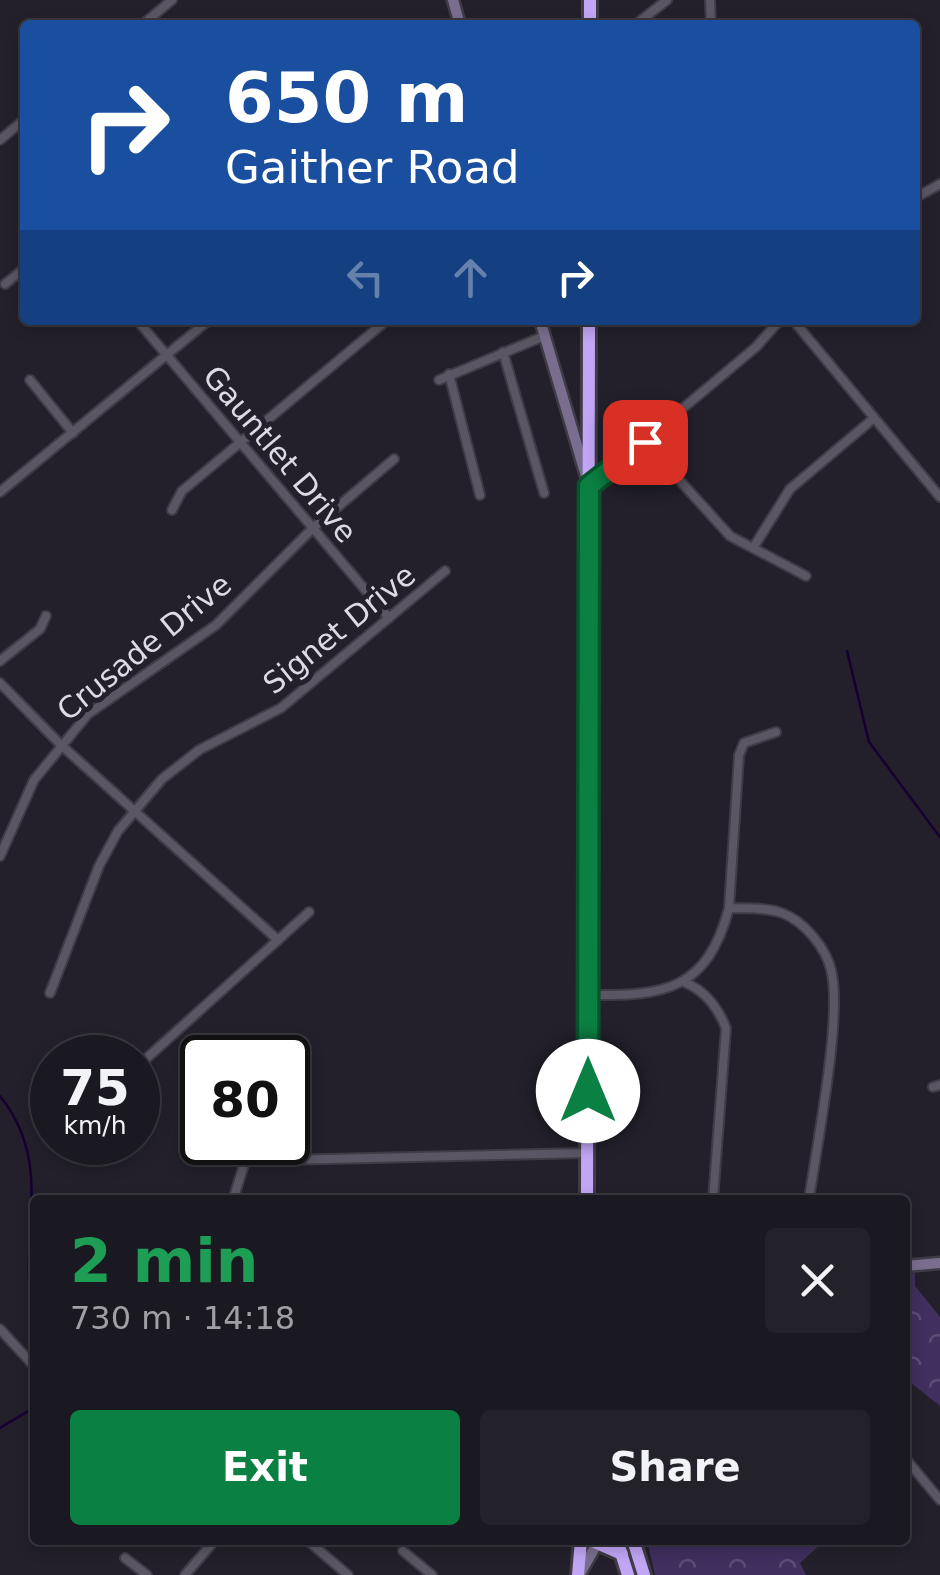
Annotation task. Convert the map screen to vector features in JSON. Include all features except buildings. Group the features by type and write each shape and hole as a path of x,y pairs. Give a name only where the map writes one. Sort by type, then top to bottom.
{"highway":[{"path":"587,1195 589,325"},
{"path":"579,1575 582,1545"},
{"path":"635,1545 644,1575"},
{"path":"619,1547 628,1575"}],"street":[{"path":"148,20 172,0"},
{"path":"641,20 666,0"},
{"path":"0,140 20,124"},
{"path":"5,284 20,272"},
{"name":"Gauntlet Drive","path":"141,325 389,618"},
{"path":"0,492 202,325"},
{"path":"172,510 182,492 381,325"},
{"path":"541,325 589,486 756,347 776,325"},
{"path":"797,325 940,497"},
{"path":"439,380 544,336"},
{"path":"503,352 544,494"},
{"path":"449,374 480,495"},
{"path":"30,380 73,433"},
{"path":"752,548 790,490 874,418"},
{"path":"645,442 712,520 752,548 806,576"},
{"name":"Crusade Drive","path":"0,856 34,780 60,744 112,696 216,625 312,528 394,459"},
{"name":"Signet Drive","path":"50,993 99,866 136,810 180,764 281,708 445,570"},
{"path":"0,661 40,628 46,616"},
{"path":"0,683 60,744 278,940"},
{"path":"588,994 661,992 686,983 723,931 729,908 744,743 776,732"},
{"path":"729,908 772,911 800,923 825,953 832,971 832,1013 810,1195"},
{"path":"160,1046 309,912"},
{"path":"686,983 708,1000 726,1028 713,1195"},
{"path":"310,1159 588,1153"},
{"path":"234,1195 244,1165"},
{"path":"910,1266 940,1263"},
{"path":"0,1329 30,1362"},
{"path":"910,1464 940,1500"},
{"path":"185,1575 210,1545"},
{"path":"313,1545 348,1575"},
{"path":"579,1575 594,1545"},
{"path":"403,1552 432,1575"},
{"path":"125,1558 146,1575"}],"green space":[{"path":"915,1272 915,1286 940,1317 940,1406 910,1382 910,1273"},
{"path":"648,1545 820,1545 800,1563 806,1575 655,1575"}],"waterway":[{"path":"847,651 869,742 940,837"},
{"path":"0,1096 17,1123 27,1150 31,1195"},
{"path":"30,1234 30,1292"},
{"path":"0,1428 30,1410"}],"route":[{"path":"588,1091 589,486 645,442"}]}
